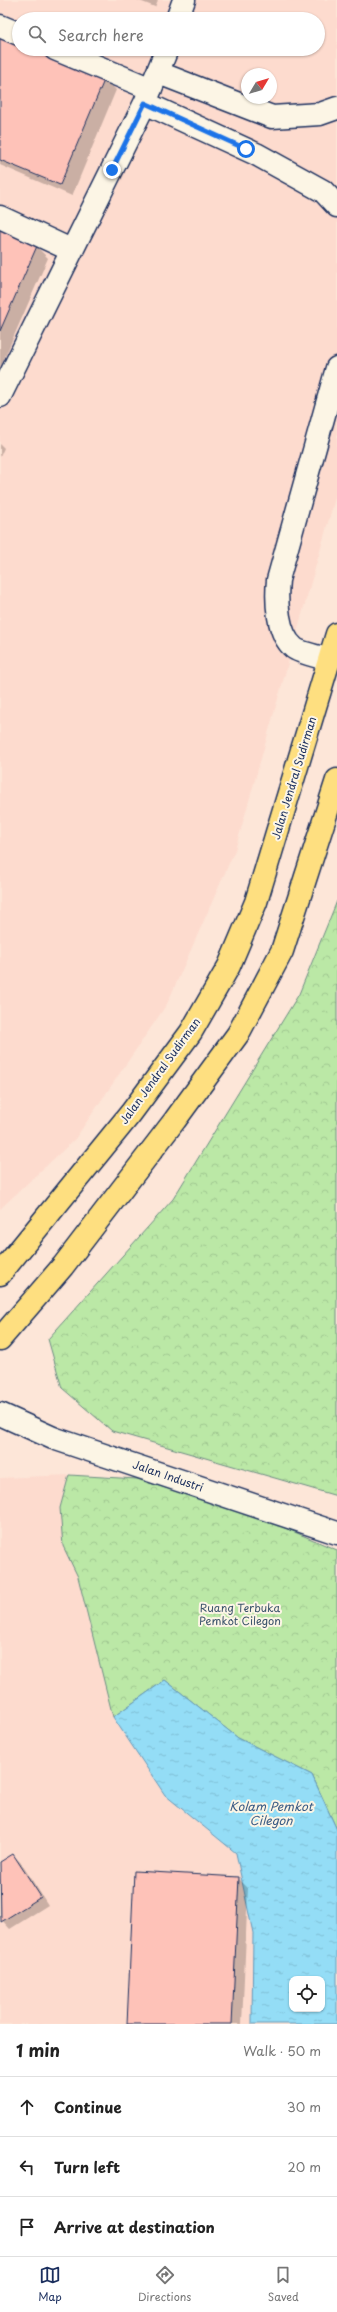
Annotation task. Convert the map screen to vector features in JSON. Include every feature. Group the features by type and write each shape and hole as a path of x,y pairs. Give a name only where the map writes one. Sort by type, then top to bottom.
{"highway":[{"name":"Jalan Jendral Sudirman","path":"0,1274 131,1113 191,1032 230,966 256,902 337,634"},
{"path":"0,1339 63,1266 175,1120 238,1034 282,951 337,780"}],"street":[{"path":"180,12 184,0"},
{"path":"0,26 12,31"},
{"path":"72,56 152,88 272,118 320,114 337,108"},
{"path":"0,396 152,88 164,56"},
{"path":"152,88 256,154 323,191 337,206"},
{"path":"0,217 71,250"},
{"path":"330,660 294,648 282,630 276,599 278,580 337,368"},
{"name":"Jalan Industri","path":"0,1414 53,1438 337,1533"}],"shaded area":[{"path":"0,0 337,0 337,491 235,850 167,1004 75,1139 0,1209"},
{"path":"69,1475 60,1508 63,1546 78,1577 113,1717 165,1795 236,1853 253,1933 252,2024 0,2024 0,1920 2,1922 41,1897 13,1854 0,1862 0,1478"}],"green space":[{"path":"337,901 337,1496 112,1431 62,1388 48,1339 173,1199 299,994"},
{"name":"Ruang Terbuka Pemkot Cilegon","path":"69,1475 137,1479 257,1516 337,1550 337,1830 312,1775 238,1738 165,1680 113,1717 78,1577 63,1546 60,1508"}],"water":[{"name":"Kolam Pemkot Cilegon","path":"165,1680 238,1738 312,1775 337,1830 337,2024 252,2024 253,1933 236,1853 165,1795 113,1717"}],"building":[{"path":"0,33 12,38 12,56 53,56 105,78 60,185 0,160"},
{"path":"0,229 37,246 0,331"},
{"path":"13,1854 41,1897 1,1922 0,1862"},
{"path":"134,1871 239,1877 232,2024 127,2024"}],"route":[{"path":"112,170 145,103 246,149"}]}
